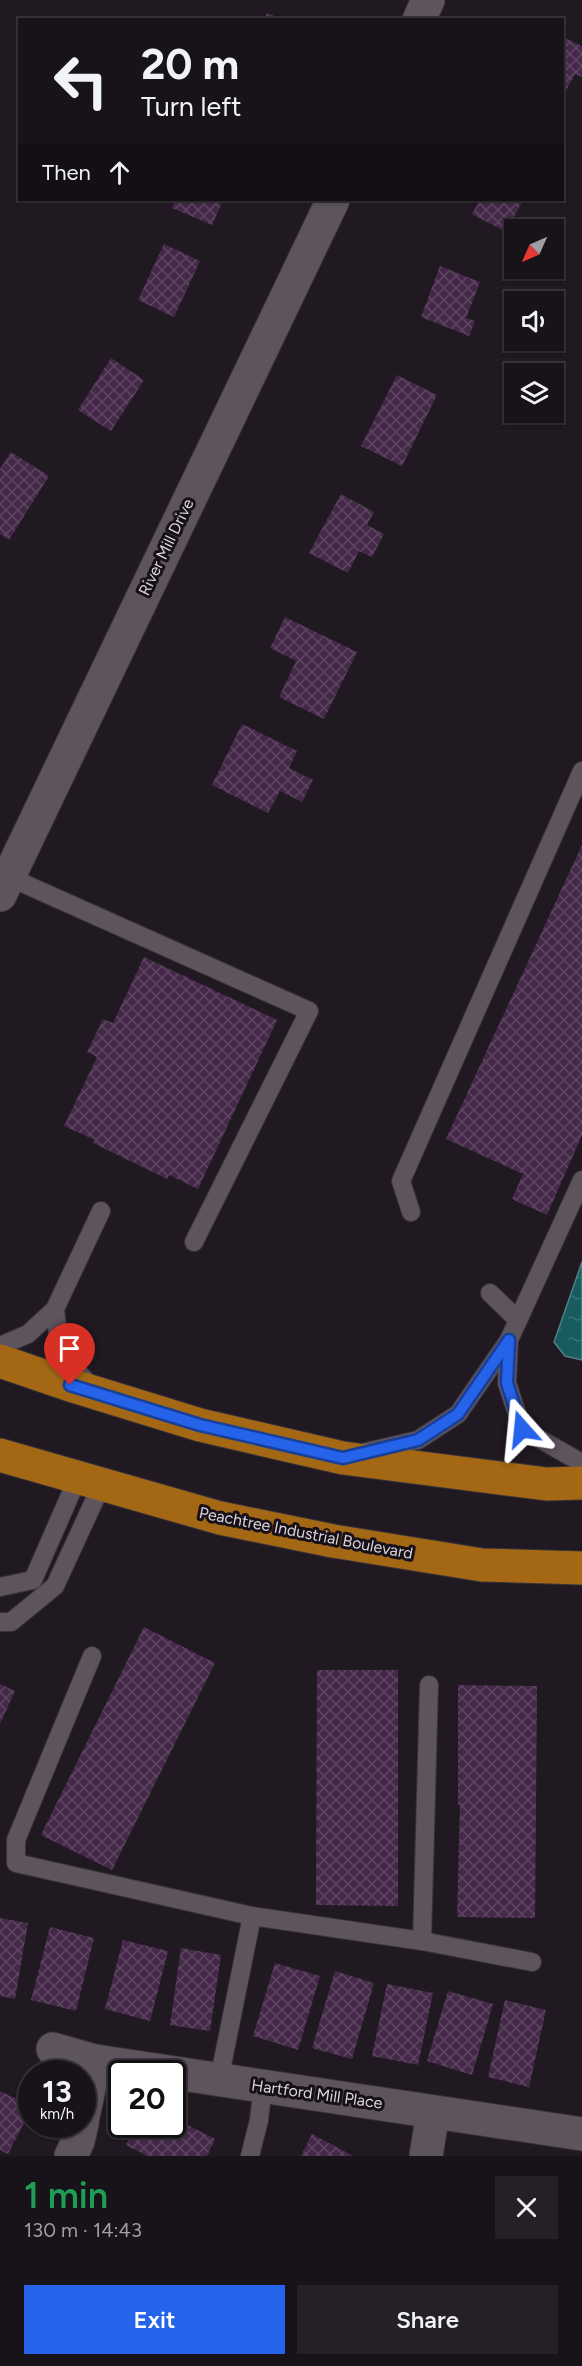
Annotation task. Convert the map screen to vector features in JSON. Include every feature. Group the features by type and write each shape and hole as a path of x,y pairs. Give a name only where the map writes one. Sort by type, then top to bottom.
{"highway":[{"path":"0,1361 200,1425 343,1458 548,1484 582,1483"},
{"name":"Peachtree Industrial Boulevard","path":"0,1455 220,1518 333,1541 482,1565 582,1568"}],"street":[{"path":"420,18 428,0"},
{"name":"River Mill Drive","path":"3,887 333,201"},
{"name":"Hartford Mill Place","path":"53,2049 92,2060"},
{"name":"Hartford Mill Place","path":"96,2061 582,2134"},
{"path":"426,2156 433,2112"},
{"path":"71,2156 79,2138"}],"lane":[{"path":"411,1212 401,1181 582,771"},
{"path":"3,887 309,1011 194,1242"},
{"path":"343,1458 418,1440 458,1414 509,1340 582,1180"},
{"path":"0,1346 28,1334 55,1309 100,1211"},
{"path":"490,1293 518,1320"},
{"path":"55,1309 60,1354 99,1394"},
{"path":"509,1340 507,1383 522,1429 582,1463"},
{"path":"0,1587 33,1580 90,1481"},
{"path":"0,1622 11,1622 55,1586 90,1481"},
{"path":"92,1656 16,1840 16,1863 252,1916 422,1941 532,1962"},
{"path":"422,1941 429,1685"},
{"path":"219,2080 252,1916"},
{"path":"250,2156 263,2086"}],"water":[{"path":"582,1262 582,1360 565,1356 554,1342"}],"building":[{"path":"267,13 278,18 265,18"},
{"path":"564,38 582,46 582,77 575,74 564,94"},
{"path":"175,201 223,201 212,225 172,208"},
{"path":"479,201 522,201 513,219 504,219 504,231 472,214"},
{"path":"164,244 200,261 174,317 138,300"},
{"path":"440,266 480,282 466,318 475,321 469,336 421,317"},
{"path":"111,358 144,380 111,431 78,410"},
{"path":"397,375 437,395 402,466 361,446"},
{"path":"11,452 49,476 9,540 0,534 0,469"},
{"path":"341,494 374,512 367,525 384,534 372,557 359,551 348,573 309,553"},
{"path":"285,617 357,652 324,719 279,697 296,661 270,648"},
{"path":"242,724 297,751 289,768 313,780 302,802 280,791 268,813 212,785"},
{"path":"582,845 582,1135 547,1215 512,1199 523,1174 446,1139"},
{"path":"144,957 277,1020 198,1189 169,1175 167,1179 93,1143 95,1140 64,1126 97,1057 87,1052 103,1019 113,1023"},
{"path":"144,1627 215,1663 112,1870 41,1835"},
{"path":"317,1670 398,1670 398,1906 316,1905"},
{"path":"0,1684 15,1691 0,1724"},
{"path":"458,1685 537,1686 535,1918 457,1917 460,1805 458,1805"},
{"path":"0,1918 28,1923 15,1999 0,1996"},
{"path":"50,1927 94,1938 76,2011 31,2000"},
{"path":"123,1940 168,1951 150,2021 105,2009"},
{"path":"181,1948 221,1955 210,2031 170,2025"},
{"path":"275,1963 320,1976 298,2050 253,2036"},
{"path":"335,1971 374,1983 352,2059 312,2048"},
{"path":"387,1984 433,1993 418,2065 372,2056"},
{"path":"448,1991 493,2004 472,2075 427,2061"},
{"path":"505,2000 546,2010 529,2087 488,2077"},
{"path":"0,2091 18,2100 18,2134 8,2154 0,2150"},
{"path":"186,2124 215,2139 207,2156 147,2156 126,2145 130,2138 186,2138"},
{"path":"312,2134 353,2156 301,2156"}],"route":[{"path":"70,1385 200,1425 343,1458 418,1440 458,1414 509,1340 507,1383 522,1429"}]}
